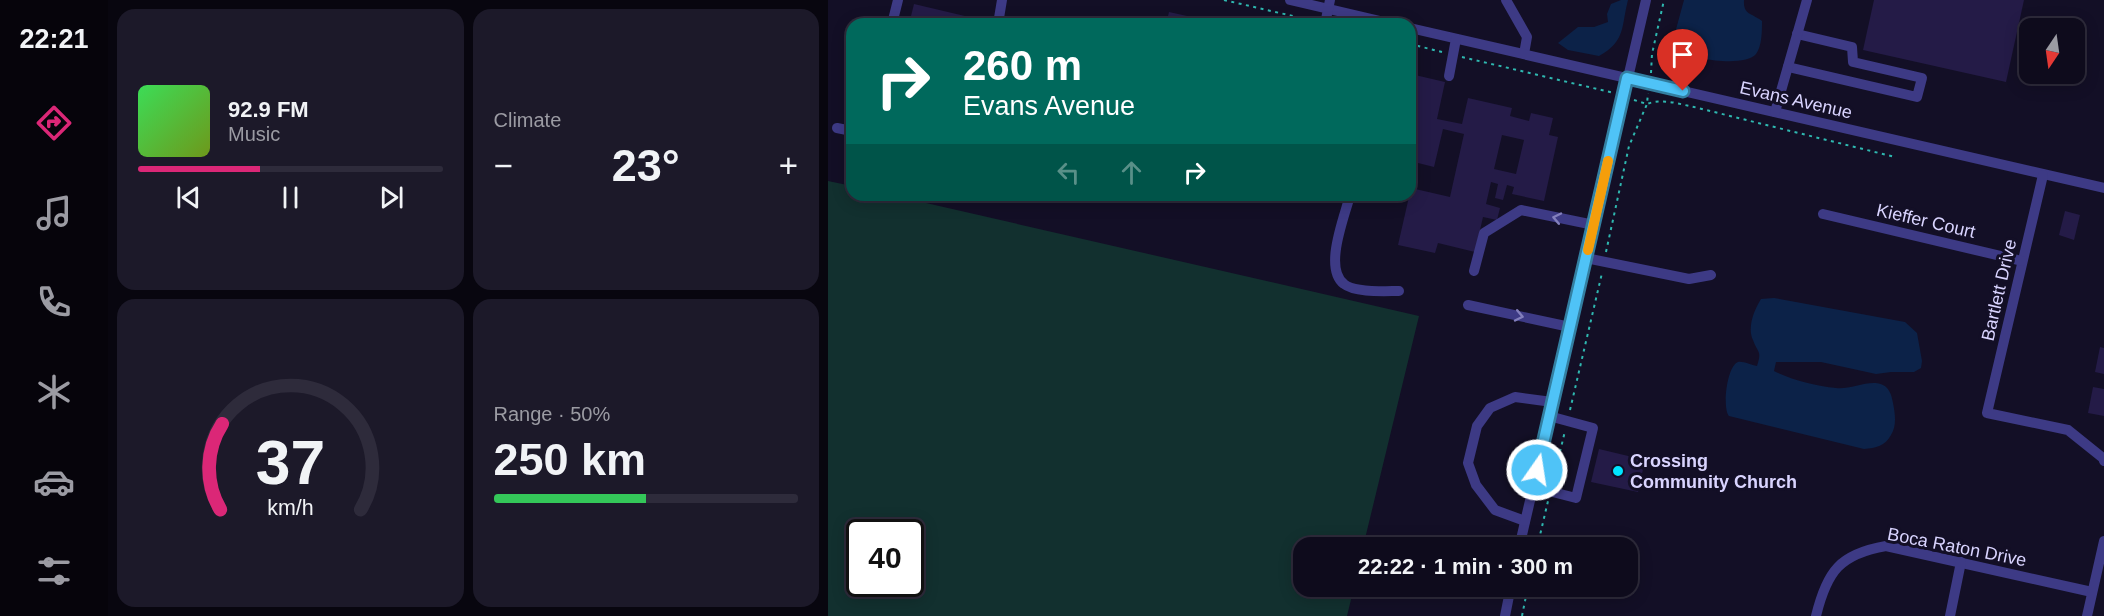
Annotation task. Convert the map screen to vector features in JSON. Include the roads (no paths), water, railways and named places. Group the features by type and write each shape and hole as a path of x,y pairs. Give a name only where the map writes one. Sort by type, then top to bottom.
{"street":[{"path":"894,18 898,0"},
{"path":"999,18 1002,0"},
{"path":"1290,0 1329,4 1374,18"},
{"path":"1506,0 1527,37 1524,54"},
{"path":"1521,537 1646,0"},
{"path":"1775,112 1807,0"},
{"name":"Evans Avenue","path":"1416,29 2104,188"},
{"path":"1797,34 1852,47 1853,62 1848,81"},
{"path":"1449,76 1456,39"},
{"path":"1788,67 1917,97 1922,78 1853,62"},
{"path":"837,128 846,130"},
{"name":"Bartlett Drive","path":"2043,174 1987,413 2068,430 2104,458"},
{"path":"1348,201 1334,254 1335,271 1344,284 1359,289 1399,291"},
{"path":"1474,271 1484,233 1521,210 1594,225"},
{"name":"Kieffer Court","path":"1823,214 2022,261"},
{"path":"1586,258 1689,279 1711,275"},
{"path":"1468,304 1570,327"},
{"path":"1525,521 1495,510 1476,485 1468,463 1477,426 1490,408 1515,397 1552,402"},
{"path":"1533,487 1576,498 1593,428 1549,417"},
{"path":"2087,616 2104,541"},
{"name":"Boca Raton Drive","path":"1816,616 1822,589 1838,567 1852,556 1866,550 1886,546 2092,592"},
{"path":"1950,616 1961,562"},
{"path":"1505,616 1509,597"}],"water":[{"path":"1628,0 1623,26 1618,39 1608,50 1599,56 1568,50 1558,43 1578,27 1594,27 1608,22 1607,14 1611,4"},
{"path":"1684,0 1744,0 1747,11 1762,21 1761,43 1756,54 1742,60 1720,61 1698,58 1682,52 1676,45 1675,33"},
{"path":"1774,298 1905,322 1917,333 1922,361 1921,368 1914,372 1876,374 1821,362 1776,362 1774,371 1812,384 1836,388 1870,383 1885,386 1890,392 1895,419 1893,431 1883,444 1864,449 1729,416 1726,396 1731,371 1738,362 1757,366 1759,354 1751,335 1752,319 1761,299"}],"place":[{"name":"Crossing Community Church","path":"1618,471"}]}
